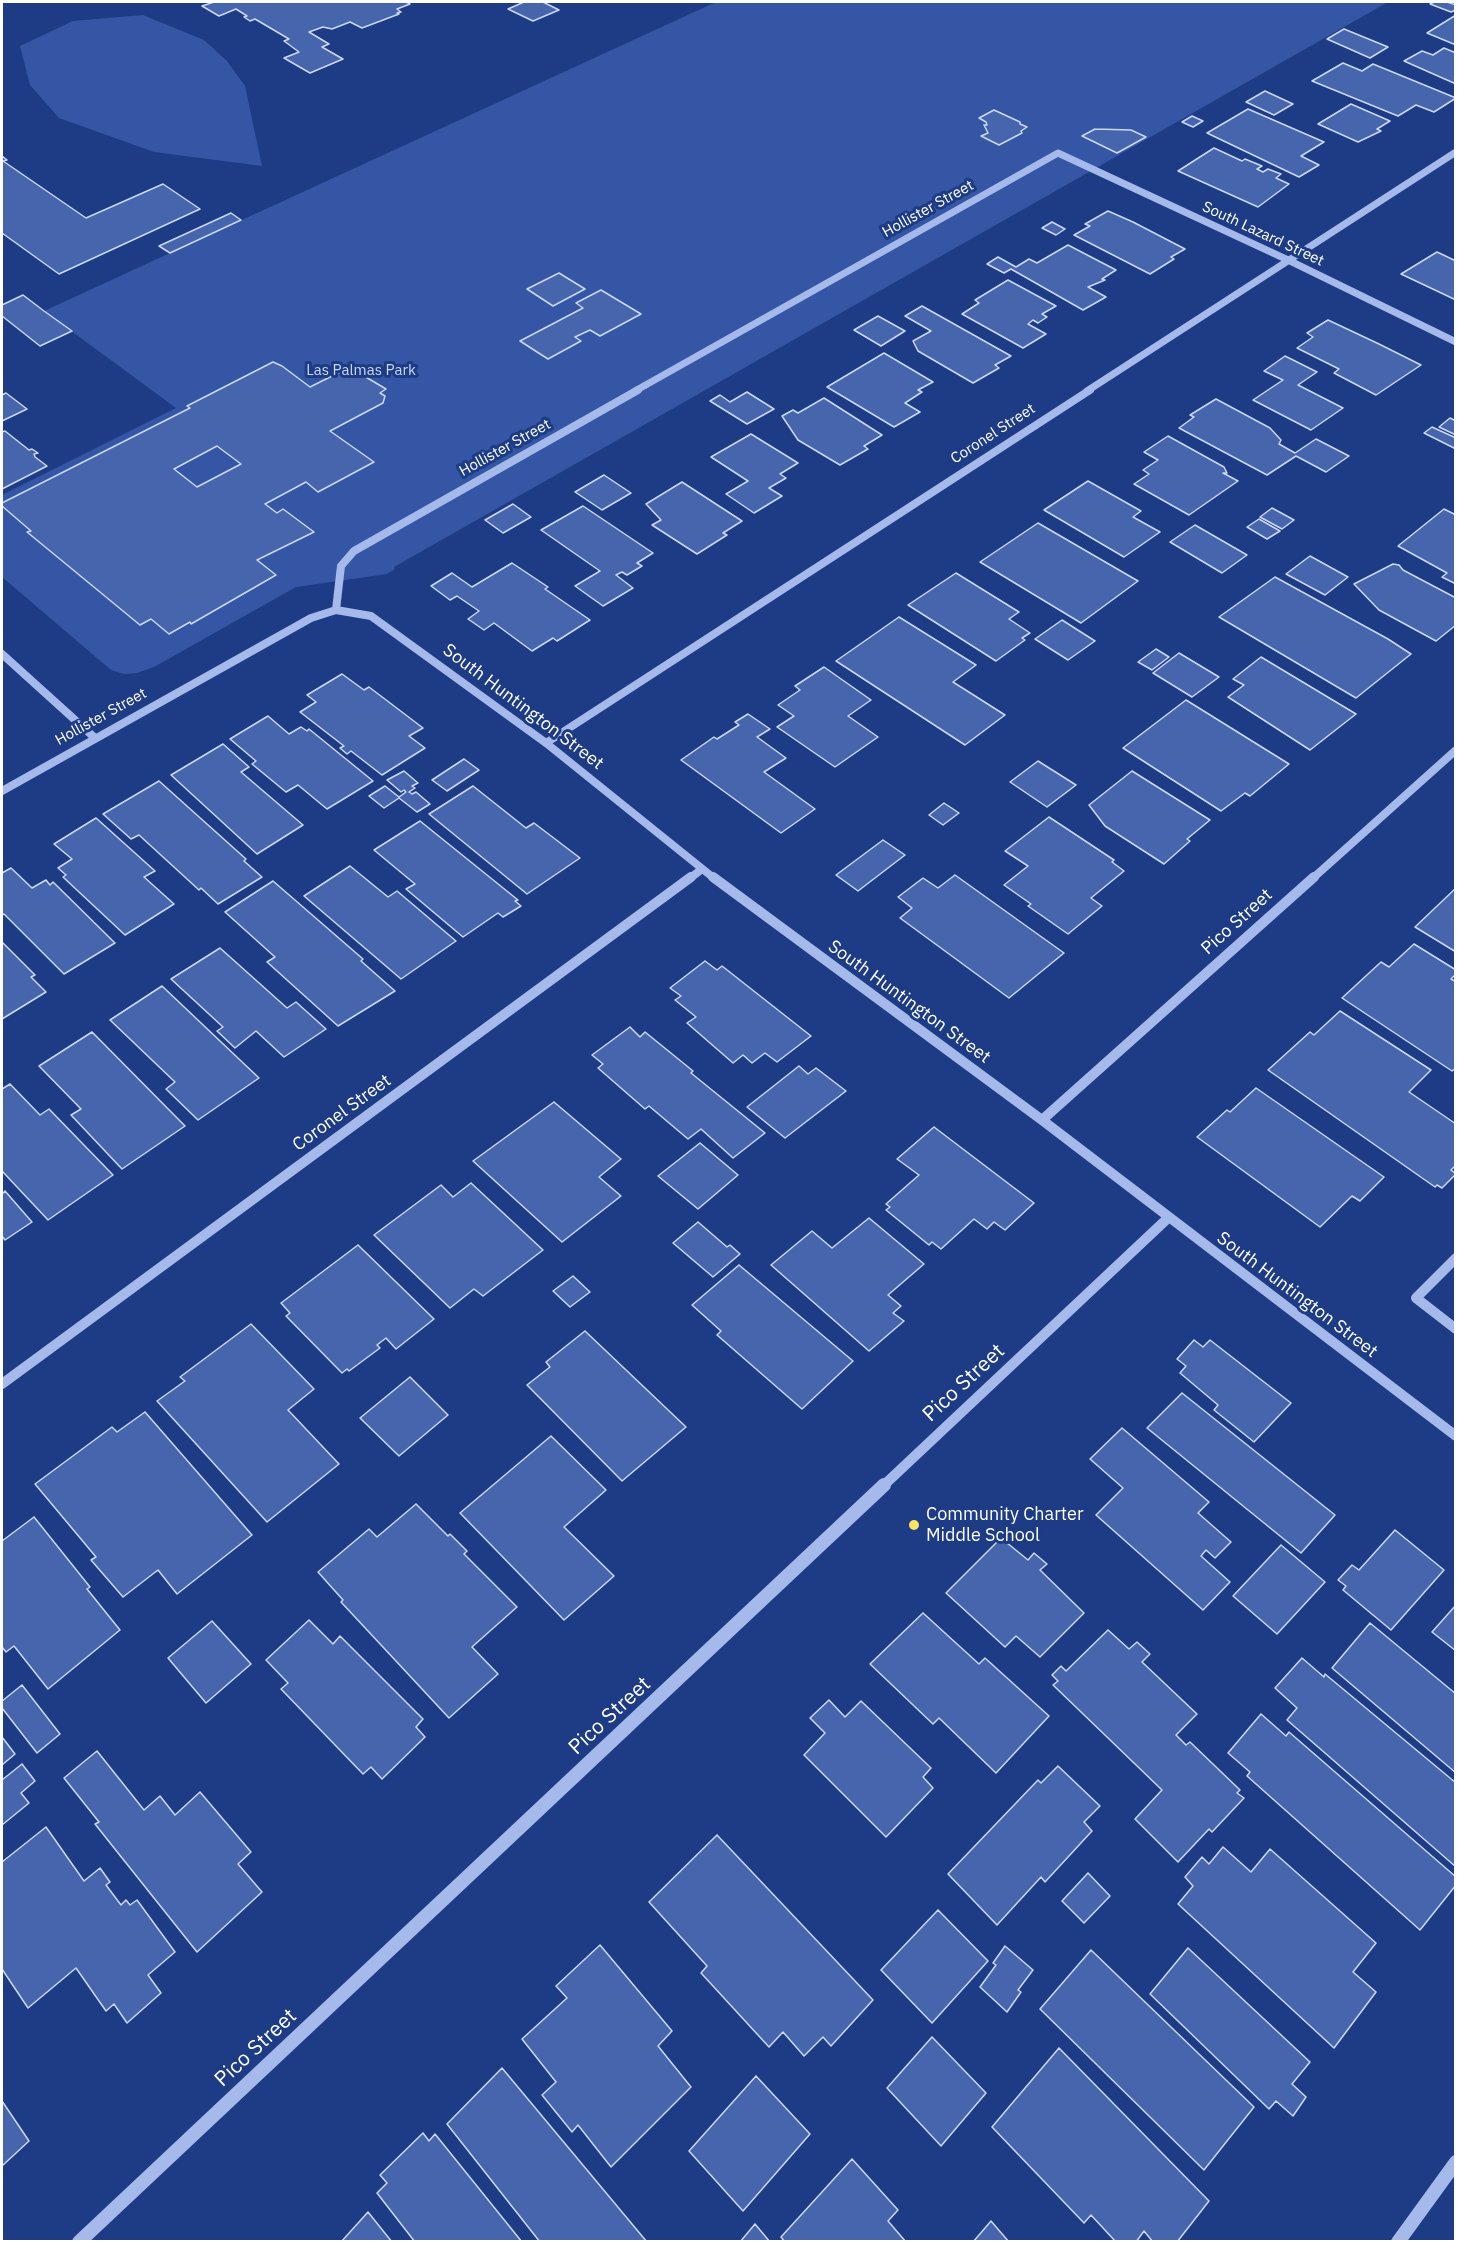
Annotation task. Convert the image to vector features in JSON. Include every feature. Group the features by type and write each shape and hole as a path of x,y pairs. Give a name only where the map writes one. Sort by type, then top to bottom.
{"street":[{"name":"Coronel Street","path":"546,743 1455,152"},
{"name":"South Lazard Street","path":"1058,153 1288,260 1455,342"},
{"name":"Hollister Street","path":"2,791 311,618 336,610 341,566 354,551 366,543 1058,153"},
{"name":"South Huntington Street","path":"336,610 363,614 380,621 546,743 702,869 1042,1120 1455,1436"},
{"path":"2,654 95,738"},
{"name":"Pico Street","path":"1042,1120 1455,750"},
{"name":"Coronel Street","path":"2,1384 702,869"},
{"name":"Pico Street","path":"79,2241 1168,1218"},
{"path":"1455,1258 1416,1298 1455,1329"},
{"path":"1398,2241 1455,2162"}],"green space":[{"name":"Las Palmas Park","path":"716,2 1388,2 394,567 395,569 387,574 296,587 154,667 137,673 124,674 111,670 2,577 2,495 176,408 44,311"},
{"path":"143,15 204,40 227,61 245,86 262,166 154,152 59,118 30,85 20,46 73,21"}],"building":[{"path":"214,2 406,2 410,4 397,9 401,12 397,13 399,14 362,28 350,22 332,29 323,27 309,32 329,44 322,47 343,59 310,73 284,58 299,52 284,41 289,39 255,19 250,21 244,17 247,16 236,9 219,16 202,6"},
{"path":"524,2 543,2 559,10 533,21 508,9"},
{"path":"1434,2 1456,5 1456,10 1451,12 1430,4"},
{"path":"1456,15 1456,45 1427,33"},
{"path":"1344,29 1388,47 1370,58 1327,39"},
{"path":"1444,48 1456,53 1456,84 1404,61 1422,51 1433,55"},
{"path":"1343,63 1362,71 1373,64 1456,98 1434,112 1416,105 1398,116 1312,81"},
{"path":"1265,91 1293,104 1274,115 1246,102"},
{"path":"1351,104 1390,121 1377,129 1381,131 1358,142 1318,124"},
{"path":"1248,109 1324,142 1301,156 1319,165 1299,177 1207,133"},
{"path":"994,110 1027,127 1021,131 1022,133 999,145 981,136 988,133 984,125 987,125 986,122 979,118"},
{"path":"1192,116 1203,121 1193,127 1182,122"},
{"path":"1095,129 1131,130 1146,137 1117,153 1082,136"},
{"path":"1214,148 1242,161 1245,159 1262,166 1257,169 1263,172 1268,169 1281,174 1276,178 1289,184 1258,207 1178,171"},
{"path":"2,156 7,160 3,161 86,218 163,184 200,209 59,274 2,233"},
{"path":"1108,211 1185,249 1150,274 1074,235 1090,226 1085,224"},
{"path":"231,213 241,220 170,253 159,246"},
{"path":"1052,222 1065,229 1056,235 1042,228"},
{"path":"1068,245 1116,270 1102,279 1105,280 1088,287 1106,297 1083,310 1011,269 1004,273 987,264 998,257 1016,267 1029,259 1037,263"},
{"path":"1437,252 1456,261 1456,300 1401,274"},
{"path":"559,273 585,289 553,306 527,289"},
{"path":"1008,280 1056,306 1042,314 1047,317 1038,323 1033,320 1028,324 1046,334 1023,348 962,314 979,303 975,300"},
{"path":"601,290 641,314 600,336 590,330 575,337 581,341 548,359 520,341 583,308 576,303"},
{"path":"23,295 72,331 40,346 2,316 2,305"},
{"path":"922,306 1011,356 995,365 999,368 973,383 918,351 913,341 931,331 905,316"},
{"path":"878,316 905,331 881,346 854,330"},
{"path":"1328,320 1421,365 1376,395 1334,373 1339,369 1297,348 1313,337 1307,333"},
{"path":"884,353 933,382 918,390 922,392 905,403 920,412 894,427 827,387"},
{"path":"1285,356 1317,372 1298,385 1343,408 1311,430 1253,400 1283,380 1264,371"},
{"path":"273,362 310,387 338,373 350,373 355,376 359,373 386,389 380,393 385,396 383,403 330,431 374,462 318,492 306,482 265,504 277,513 283,509 314,532 257,560 276,575 191,624 190,622 169,634 151,619 140,625 27,532 31,531 2,506 2,503 190,408 187,406","holes":["217,446 241,464 197,487 174,469"]},
{"path":"747,392 774,409 747,424 710,401 720,395 730,402"},
{"path":"6,393 27,409 2,421 2,395"},
{"path":"824,398 882,435 864,446 868,449 840,465 798,440 782,416 793,410 798,413"},
{"path":"1216,399 1270,428 1281,440 1279,444 1295,453 1316,439 1349,456 1326,472 1296,456 1267,475 1179,428 1194,417 1190,415"},
{"path":"1450,418 1456,421 1456,435 1439,427"},
{"path":"1432,427 1456,438 1456,449 1424,433"},
{"path":"5,431 29,450 32,449 38,453 34,454 35,457 47,466 2,489 2,432"},
{"path":"751,434 798,463 780,474 786,478 769,488 782,496 754,513 726,494 748,481 711,457"},
{"path":"1168,436 1224,467 1227,473 1223,473 1238,481 1189,515 1134,484 1149,474 1143,470 1158,460 1144,452"},
{"path":"604,475 631,493 602,510 575,492"},
{"path":"1088,481 1141,511 1133,517 1160,532 1124,557 1044,510"},
{"path":"682,482 742,521 723,533 727,535 697,554 652,525 661,520 646,504"},
{"path":"513,504 531,517 503,533 485,520"},
{"path":"583,506 653,553 637,563 642,566 627,575 622,572 616,575 633,588 603,606 575,586 600,571 541,530"},
{"path":"1272,508 1294,520 1282,529 1260,517"},
{"path":"1444,509 1456,515 1456,584 1442,577 1447,573 1398,546"},
{"path":"1259,519 1280,531 1267,539 1247,527"},
{"path":"1038,523 1138,581 1081,623 980,562"},
{"path":"1195,525 1247,555 1222,573 1170,542"},
{"path":"1310,556 1348,577 1325,595 1286,574"},
{"path":"512,563 548,587 545,589 590,620 557,641 553,638 532,651 494,623 484,630 468,619 479,611 457,596 450,600 431,586 452,573 472,587"},
{"path":"1393,564 1399,565 1403,570 1456,598 1456,625 1436,641 1379,610 1354,584"},
{"path":"956,573 1019,612 1009,619 1030,633 1022,638 1025,640 996,661 908,605"},
{"path":"1275,577 1411,654 1356,698 1219,617"},
{"path":"899,617 976,665 953,682 1005,715 965,745 836,661"},
{"path":"1062,620 1095,641 1068,660 1035,639"},
{"path":"1156,649 1169,657 1152,670 1138,662"},
{"path":"1179,653 1219,677 1192,697 1153,673"},
{"path":"1261,657 1356,714 1310,750 1228,697 1244,685 1233,679"},
{"path":"824,667 871,700 848,716 878,737 835,767 777,727 794,716 778,705 800,690 795,686"},
{"path":"342,674 364,690 369,687 423,728 409,736 425,748 382,775 351,751 347,754 340,748 344,746 300,712 316,702 307,695"},
{"path":"1186,700 1289,764 1250,796 1245,793 1221,811 1123,748"},
{"path":"748,714 770,729 757,737 786,758 764,772 815,809 781,833 681,760 714,737 717,739 739,725 735,722"},
{"path":"268,716 289,734 301,727 307,731 309,729 373,781 327,809 298,785 286,792 252,764 256,761 230,739"},
{"path":"223,744 249,767 241,772 303,825 257,854 171,775"},
{"path":"464,759 479,770 447,791 432,780"},
{"path":"1038,761 1076,785 1047,807 1010,782"},
{"path":"404,771 418,783 412,786 415,788 409,792 412,794 416,792 430,804 417,812 399,798 384,808 369,796 385,786 399,797 406,792 404,790 401,792 387,780"},
{"path":"1132,771 1210,820 1187,839 1190,841 1164,864 1105,826 1089,805"},
{"path":"159,781 246,859 244,861 262,877 218,904 201,888 199,890 139,835 131,839 103,814"},
{"path":"473,786 526,828 534,823 580,858 527,894 429,814"},
{"path":"944,803 959,813 943,825 929,815"},
{"path":"1049,817 1114,860 1112,862 1124,871 1091,898 1102,906 1068,934 1028,906 1031,904 1004,885 1028,866 1005,851"},
{"path":"96,818 155,871 144,877 174,904 125,935 63,877 66,875 58,868 72,859 54,844"},
{"path":"420,821 518,900 515,901 521,906 503,917 498,913 463,937 406,889 415,884 374,850"},
{"path":"883,840 905,855 858,891 836,875"},
{"path":"350,866 388,897 397,891 456,941 401,979 304,896"},
{"path":"11,868 32,888 46,880 50,885 53,882 115,943 64,974 4,914 2,915 2,873"},
{"path":"955,875 1064,953 1009,998 900,918 912,908 898,897 923,878 938,888"},
{"path":"273,881 363,959 361,961 395,991 338,1026 267,962 275,957 225,912"},
{"path":"1456,888 1456,952 1415,927"},
{"path":"2,942 35,975 31,977 46,992 2,1019"},
{"path":"1414,944 1456,970 1456,974 1451,979 1456,982 1456,1068 1452,1071 1342,998 1381,962 1389,967"},
{"path":"220,948 287,1008 296,1002 326,1029 284,1057 256,1031 235,1048 217,1031 223,1027 171,979"},
{"path":"705,961 717,970 722,966 811,1036 777,1062 765,1053 752,1063 743,1055 733,1063 687,1023 696,1017 675,1000 681,996 670,988"},
{"path":"162,986 259,1078 198,1120 166,1089 175,1082 110,1020"},
{"path":"1340,1011 1431,1070 1409,1092 1456,1124 1456,1165 1451,1170 1456,1174 1442,1188 1437,1185 1435,1187 1268,1070 1310,1032 1314,1035"},
{"path":"630,1027 640,1037 645,1032 765,1133 733,1158 701,1129 688,1139 649,1106 645,1109 598,1068 603,1064 592,1055"},
{"path":"92,1032 185,1126 122,1169 71,1115 81,1109 39,1066"},
{"path":"799,1066 808,1074 816,1068 846,1091 785,1138 747,1107"},
{"path":"10,1084 40,1115 49,1109 113,1175 48,1220 2,1171 2,1089"},
{"path":"1256,1088 1384,1177 1360,1201 1352,1196 1320,1227 1197,1137 1227,1110 1230,1112"},
{"path":"554,1102 621,1159 599,1177 621,1196 562,1242 473,1161"},
{"path":"934,1127 1034,1203 1005,1230 994,1222 987,1229 974,1219 941,1249 932,1242 929,1245 886,1210 890,1207 886,1204 919,1175 897,1159"},
{"path":"700,1143 738,1175 698,1209 658,1176"},
{"path":"471,1183 543,1250 483,1296 474,1289 450,1308 374,1235 441,1185 453,1197"},
{"path":"5,1191 32,1222 5,1240 2,1236 2,1194"},
{"path":"869,1218 924,1264 888,1295 901,1306 893,1313 904,1321 869,1351 771,1265 812,1231 832,1248"},
{"path":"698,1222 727,1247 730,1245 740,1254 713,1277 673,1243"},
{"path":"358,1245 434,1319 396,1349 386,1338 377,1345 380,1348 349,1371 347,1369 342,1373 286,1316 290,1313 281,1303"},
{"path":"739,1265 853,1361 802,1409 717,1335 721,1331 692,1305"},
{"path":"573,1276 590,1292 570,1307 553,1291"},
{"path":"251,1324 314,1389 288,1410 339,1464 267,1522 157,1401 185,1381 180,1377"},
{"path":"585,1331 686,1427 622,1481 527,1385 550,1367 546,1362"},
{"path":"1194,1340 1203,1347 1210,1340 1291,1403 1254,1442 1214,1410 1218,1405 1180,1373 1186,1366 1177,1359"},
{"path":"410,1377 448,1415 399,1456 360,1418"},
{"path":"1182,1393 1335,1515 1301,1553 1147,1428"},
{"path":"145,1412 252,1535 177,1594 158,1570 123,1597 91,1560 96,1557 35,1484 112,1427 117,1432"},
{"path":"1122,1428 1209,1502 1198,1513 1231,1542 1215,1558 1206,1550 1201,1556 1230,1582 1203,1610 1096,1515 1123,1488 1090,1459"},
{"path":"551,1436 606,1490 564,1527 614,1576 564,1620 460,1513"},
{"path":"416,1504 448,1536 450,1534 467,1551 464,1554 517,1607 472,1647 498,1674 449,1718 341,1602 343,1600 318,1572 369,1529 377,1537"},
{"path":"34,1517 90,1587 87,1589 120,1630 48,1689 14,1646 6,1652 2,1647 2,1541"},
{"path":"1395,1530 1444,1570 1391,1630 1343,1590 1346,1586 1338,1580 1352,1565 1359,1570"},
{"path":"1001,1538 1028,1560 1034,1553 1047,1564 1040,1570 1084,1613 1040,1657 1016,1636 1005,1647 946,1593"},
{"path":"1281,1545 1325,1582 1277,1634 1233,1596"},
{"path":"1456,1605 1456,1651 1432,1632"},
{"path":"923,1613 979,1664 985,1658 1049,1716 996,1773 939,1718 933,1724 870,1664"},
{"path":"309,1620 333,1644 340,1636 423,1719 416,1727 425,1737 382,1779 371,1767 363,1774 281,1689 288,1683 266,1660"},
{"path":"212,1621 251,1664 206,1703 168,1658"},
{"path":"1370,1623 1456,1694 1456,1773 1332,1668"},
{"path":"1108,1630 1129,1649 1137,1642 1150,1654 1142,1662 1197,1714 1176,1735 1186,1745 1190,1742 1240,1790 1237,1793 1244,1798 1212,1832 1209,1829 1178,1862 1135,1819 1162,1790 1053,1685 1058,1681 1052,1675 1061,1666 1066,1671"},
{"path":"1302,1658 1324,1677 1325,1674 1456,1783 1456,1867 1287,1720 1297,1708 1275,1688"},
{"path":"22,1685 60,1734 37,1753 2,1708 2,1701"},
{"path":"829,1700 845,1717 861,1701 931,1768 923,1777 933,1788 886,1837 804,1755 825,1733 810,1718"},
{"path":"1261,1714 1286,1736 1289,1732 1456,1877 1456,1885 1420,1930 1247,1776 1250,1772 1228,1753"},
{"path":"2,1737 15,1754 2,1765"},
{"path":"97,1751 144,1810 160,1796 175,1815 200,1792 251,1852 238,1864 262,1892 197,1952 95,1824 99,1822 64,1778"},
{"path":"22,1764 35,1781 21,1793 29,1803 2,1825 2,1780"},
{"path":"1058,1766 1100,1806 1084,1822 1092,1831 1045,1882 1041,1877 997,1925 948,1874 1038,1780 1041,1783"},
{"path":"46,1827 84,1881 100,1868 110,1882 106,1885 121,1905 126,1900 130,1905 137,1900 175,1952 148,1975 161,1993 127,2023 114,2004 106,2011 76,1968 28,2008 2,1969 2,1862"},
{"path":"717,1835 873,2000 831,2046 823,2037 804,2056 783,2032 769,2047 701,1973 707,1966 649,1902"},
{"path":"1223,1847 1251,1872 1270,1849 1376,1943 1353,1972 1376,1992 1334,2048 1178,1904 1193,1886 1185,1877 1202,1857 1209,1864"},
{"path":"1088,1873 1110,1896 1084,1923 1062,1901"},
{"path":"938,1910 988,1961 932,2023 881,1970"},
{"path":"600,1945 672,2031 658,2046 691,2087 611,2167 578,2125 572,2132 542,2095 556,2082 522,2039 567,1998 556,1986"},
{"path":"1005,1946 1033,1970 1018,1990 1021,1992 1007,2012 980,1987 996,1965 993,1963"},
{"path":"1188,1948 1310,2062 1292,2084 1306,2097 1293,2116 1276,2101 1269,2109 1150,1994"},
{"path":"1091,1950 1254,2107 1204,2170 1040,2009"},
{"path":"932,2037 986,2093 941,2146 887,2088"},
{"path":"1059,2048 1209,2201 1177,2242 1153,2242 1144,2231 1136,2242 1116,2242 1091,2215 1084,2223 992,2127"},
{"path":"502,2068 647,2242 540,2242 447,2124"},
{"path":"756,2076 810,2134 743,2211 689,2151"},
{"path":"2,2101 29,2141 2,2166"},
{"path":"423,2133 429,2141 435,2134 522,2242 415,2242 377,2193 387,2183 380,2175"},
{"path":"852,2159 898,2210 888,2221 906,2242 785,2242 781,2237"},
{"path":"368,2212 392,2242 341,2242"},
{"path":"991,2221 1009,2242 973,2242"},
{"path":"755,2224 770,2242 740,2242"}],"place":[{"name":"Community Charter Middle School","path":"914,1525"}]}
